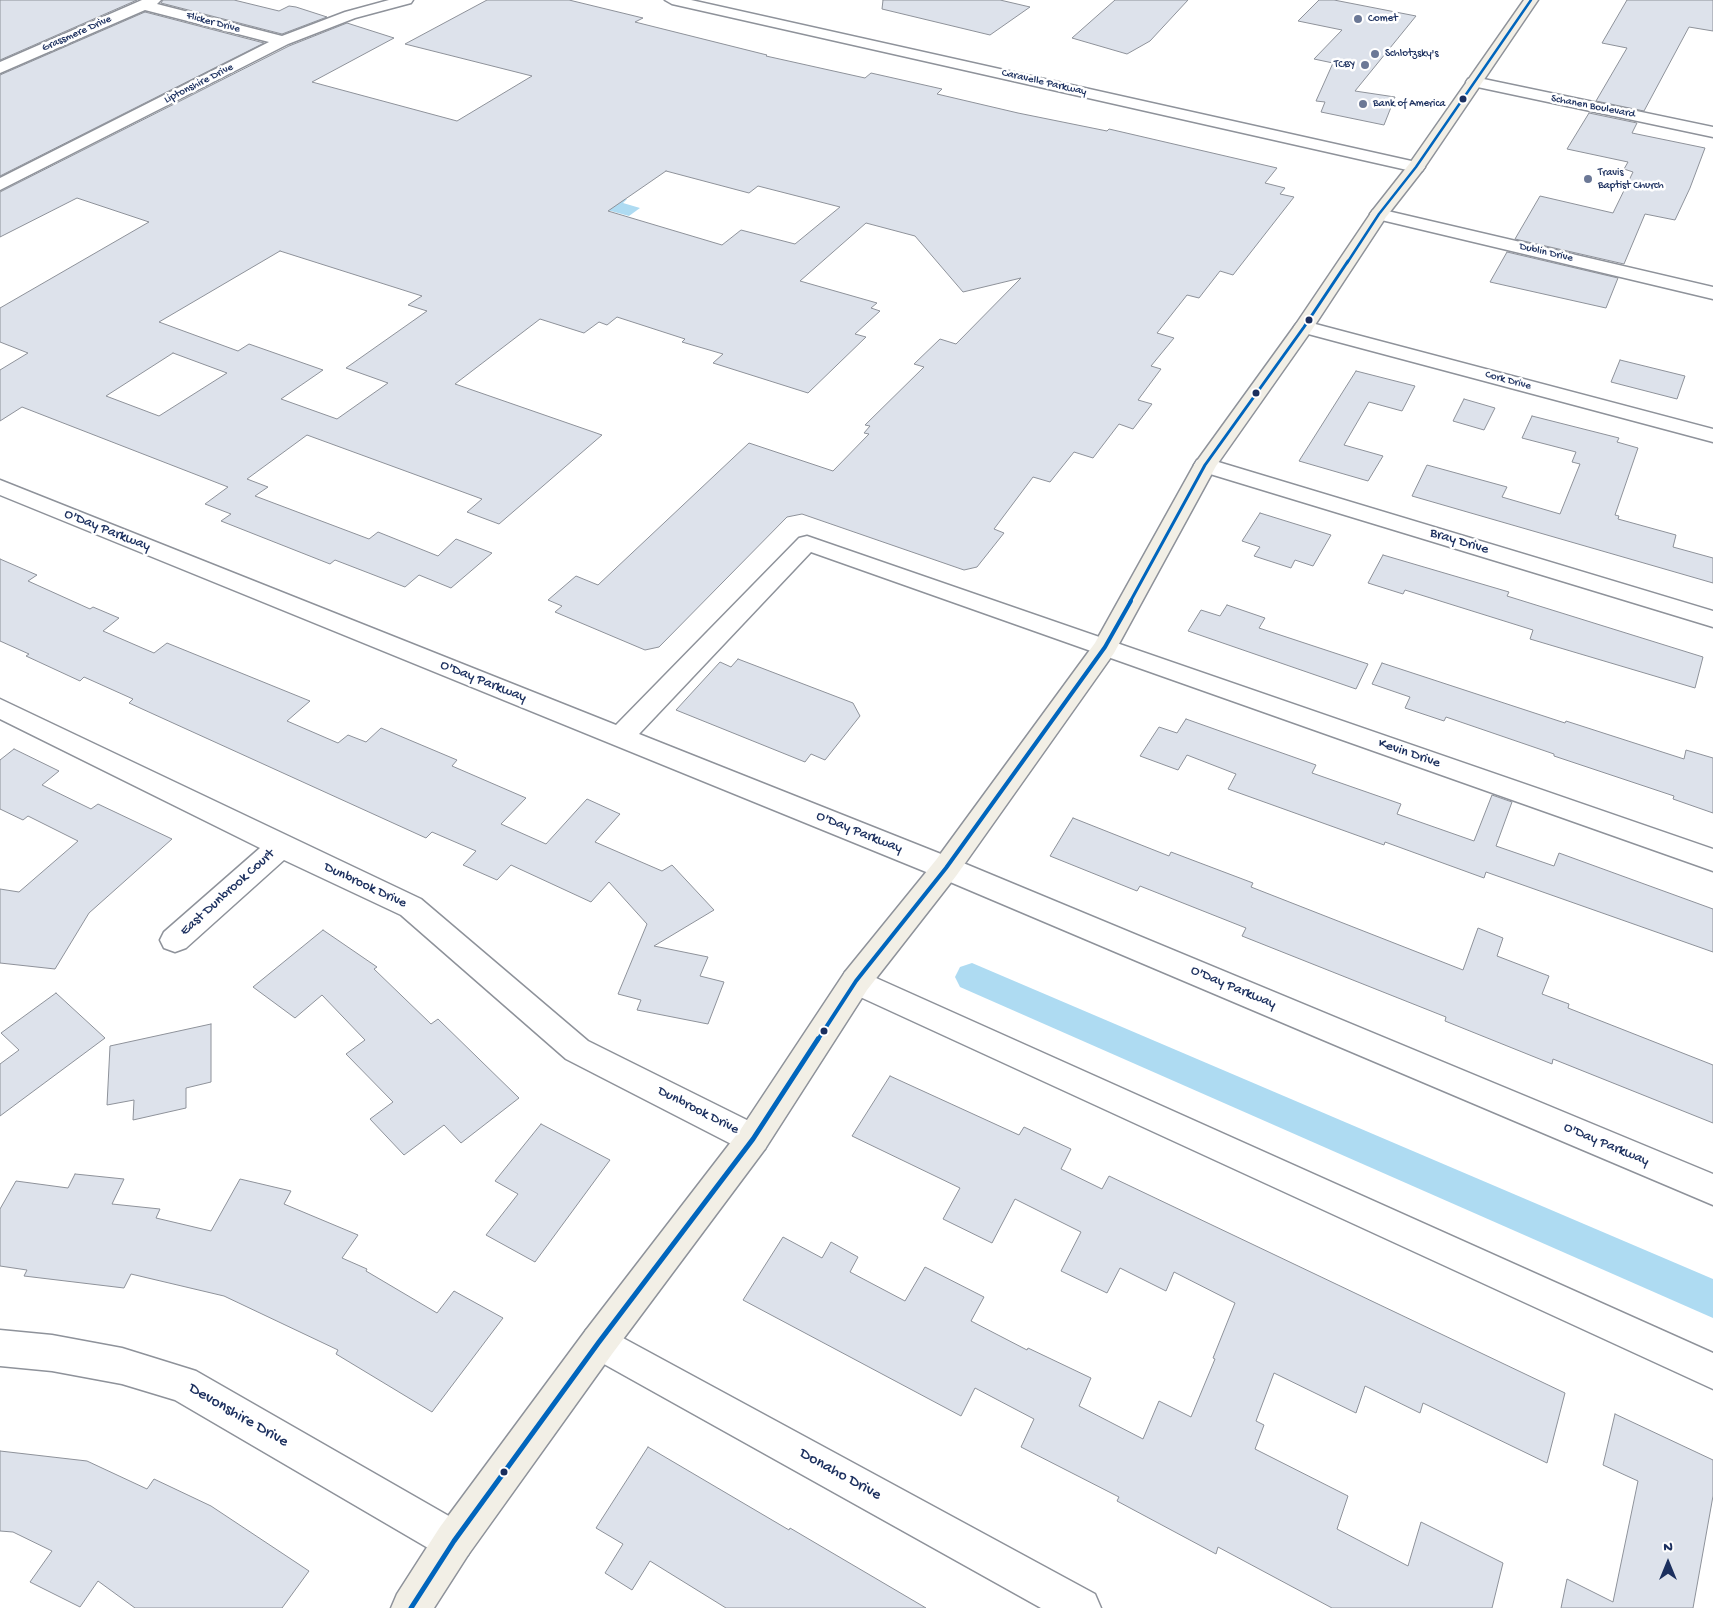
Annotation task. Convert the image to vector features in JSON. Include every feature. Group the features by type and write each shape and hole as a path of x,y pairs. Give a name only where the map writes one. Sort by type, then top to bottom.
{"main road":[{"path":"410,1608 454,1541 599,1342 753,1139 856,981 946,868 1105,647 1205,465 1304,327 1417,154 1474,82 1531,0"}],"street":[{"name":"Liptonshire Drive","path":"0,185 283,41 350,15 406,0"},
{"name":"Caravelle Parkway","path":"672,0 1417,154"},
{"name":"Flicker Drive","path":"149,2 283,41"},
{"name":"Grassmere Drive","path":"0,68 149,2"},
{"name":"Schanen Boulevard","path":"1474,82 1713,132"},
{"name":"Dublin Drive","path":"1379,214 1713,293"},
{"name":"Cork Drive","path":"1304,327 1713,436"},
{"name":"Bray Drive","path":"1205,465 1713,619"},
{"name":"O'Day Parkway","path":"0,487 946,868 1713,1190"},
{"name":"Kevin Drive","path":"620,737 807,543 1713,860"},
{"name":"Dunbrook Drive","path":"0,708 281,846 411,907 577,1050 753,1139"},
{"name":"East Dunbrook Court","path":"175,940 281,846"},
{"path":"856,981 1713,1371"},
{"name":"Donaho Drive","path":"599,1342 1081,1608"},
{"name":"Devonshire Drive","path":"0,1348 52,1353 122,1366 182,1384 454,1541"}],"water":[{"path":"600,192 627,199 623,203 640,208 629,216 571,200"}],"building":[{"path":"0,0 137,0 0,60"},
{"path":"163,0 234,0 279,11 289,6 296,7 327,17 282,34 161,3"},
{"path":"487,0 569,0 643,18 635,22 766,56 865,78 871,73 942,89 937,94 1018,113 1107,131 1109,129 1277,168 1265,183 1285,188 1280,194 1294,197 1233,275 1220,271 1199,298 1187,295 1157,333 1174,338 1151,366 1161,369 1138,400 1152,404 1133,429 1119,424 1093,458 1074,452 1050,482 1033,477 994,529 1004,533 977,567 964,570 802,514 787,517 659,647 645,650 555,612 562,606 548,600 576,576 598,585 749,443 833,471 869,434 864,433 870,426 865,425 924,367 914,364 940,339 956,344 1021,278 963,292 915,236 866,223 800,281 877,303 871,308 880,311 855,334 866,337 808,393 713,363 723,354 682,342 685,339 617,317 607,325 599,322 584,333 540,319 455,384 602,435 499,524 467,512 482,499 307,435 247,479 268,487 255,496 369,539 378,532 438,556 456,539 492,553 451,588 419,575 405,587 335,560 330,564 221,521 231,514 205,504 228,487 22,407 0,421 0,370 28,353 0,342 0,308 149,222 77,198 0,237 0,192 289,46 347,23 394,38 312,82 457,121 532,76 405,44","holes":["666,171 749,193 758,186 840,207 795,244 741,230 722,245 608,211","280,251 422,296 408,305 427,311 346,368 388,383 337,419 281,399 323,370 249,344 238,351 159,322","173,353 227,373 159,416 106,396"]},
{"path":"883,0 1000,0 1030,7 990,35 882,9"},
{"path":"1115,0 1188,0 1150,41 1127,54 1072,38"},
{"path":"1319,0 1334,0 1416,16 1355,91 1395,97 1384,125 1321,112 1325,102 1316,101 1333,63 1314,59 1342,30 1298,21"},
{"path":"1627,0 1713,0 1713,31 1689,27 1644,111 1596,101 1627,48 1602,43"},
{"path":"145,12 264,43 0,176 0,75"},
{"path":"1589,113 1637,123 1632,133 1705,148 1690,188 1675,220 1645,214 1624,264 1515,239 1540,196 1613,213 1633,172 1624,169 1628,162 1567,149"},
{"path":"1507,252 1618,278 1606,308 1490,282"},
{"path":"1620,360 1685,376 1677,399 1611,382"},
{"path":"1356,371 1415,386 1402,411 1369,402 1344,445 1383,456 1368,481 1299,461"},
{"path":"1464,399 1495,408 1484,430 1453,421"},
{"path":"1532,416 1619,438 1617,442 1638,448 1615,515 1619,516 1618,519 1676,535 1673,547 1713,558 1713,583 1412,496 1427,465 1507,487 1502,497 1560,514 1580,464 1572,462 1576,452 1522,438"},
{"path":"1260,513 1331,535 1313,566 1295,560 1291,568 1254,556 1260,547 1242,541"},
{"path":"1383,555 1509,592 1507,596 1703,657 1695,688 1530,639 1533,630 1405,590 1403,594 1368,583"},
{"path":"0,559 37,575 28,581 90,609 93,607 119,618 103,631 154,653 167,643 310,701 287,721 338,743 348,735 366,742 381,728 457,760 452,766 526,798 501,824 546,844 587,799 620,814 595,842 662,871 672,865 714,910 654,946 708,957 700,976 724,982 708,1024 637,1010 641,1000 618,994 647,924 609,882 591,902 511,865 497,880 463,865 476,851 432,832 426,838 129,703 133,699 84,677 80,681 26,656 29,654 0,641"},
{"path":"1227,605 1265,618 1259,628 1368,664 1356,689 1188,631 1201,610 1220,616"},
{"path":"738,659 853,703 860,716 825,760 811,754 805,762 676,710 720,662 731,667"},
{"path":"1382,663 1565,723 1566,721 1684,759 1686,750 1713,758 1713,813 1673,799 1674,796 1446,717 1444,721 1405,708 1410,697 1372,684"},
{"path":"1186,719 1316,765 1312,773 1401,804 1397,814 1474,841 1492,795 1512,802 1496,846 1554,866 1559,853 1713,909 1713,952 1486,872 1484,878 1385,842 1384,845 1228,789 1236,774 1187,755 1178,770 1140,756 1159,727 1177,733"},
{"path":"14,749 59,771 42,785 91,809 98,804 172,839 89,913 55,969 0,963 0,889 19,892 78,841 28,816 23,820 0,809 0,760"},
{"path":"1073,818 1169,856 1171,852 1253,883 1251,887 1463,970 1478,928 1503,938 1497,956 1549,976 1542,994 1569,1004 1568,1008 1713,1065 1713,1123 1553,1059 1552,1064 1445,1021 1446,1017 1242,936 1246,928 1140,886 1137,891 1050,856"},
{"path":"323,930 377,967 374,969 431,1024 438,1019 519,1098 461,1143 444,1125 404,1155 370,1119 393,1102 346,1054 365,1040 322,995 295,1018 253,987"},
{"path":"56,993 105,1038 0,1116 0,1064 19,1050 1,1033"},
{"path":"211,1024 211,1082 186,1088 186,1108 133,1120 134,1100 107,1105 110,1046"},
{"path":"890,1076 1019,1135 1024,1127 1071,1149 1061,1169 1102,1189 1109,1176 1565,1393 1547,1463 1423,1403 1420,1413 1365,1386 1356,1413 1274,1373 1256,1421 1264,1425 1255,1449 1348,1496 1337,1529 1408,1566 1421,1522 1503,1563 1492,1608 1332,1608 1218,1547 1216,1554 1117,1501 1119,1497 1021,1447 1034,1419 975,1388 961,1416 743,1300 783,1237 822,1258 831,1242 858,1257 850,1272 905,1301 925,1267 984,1297 971,1321 1027,1350 1028,1348 1091,1378 1079,1406 1143,1439 1159,1401 1191,1417 1215,1359 1213,1358 1235,1303 1174,1272 1166,1291 1120,1268 1107,1293 1061,1271 1081,1232 1015,1199 992,1243 943,1219 960,1188 852,1136"},
{"path":"541,1124 610,1160 535,1262 486,1235 518,1194 495,1181"},
{"path":"75,1174 124,1179 112,1204 160,1209 156,1218 211,1231 240,1179 291,1191 284,1204 358,1235 342,1258 367,1269 366,1271 437,1313 454,1291 503,1318 432,1412 336,1354 338,1350 224,1296 131,1274 124,1288 24,1276 27,1270 0,1266 0,1209 16,1181 68,1188"},
{"path":"1615,1414 1713,1460 1713,1496 1693,1608 1561,1608 1567,1579 1613,1602 1638,1481 1603,1465"},
{"path":"648,1447 926,1608 726,1608 650,1561 632,1590 605,1573 623,1544 596,1528"},
{"path":"0,1451 87,1461 147,1489 154,1479 211,1506 309,1571 282,1608 135,1608 98,1581 80,1607 30,1582 52,1551 13,1532 0,1531"}],"waterway":[{"path":"972,977 1713,1299"}],"transit line":[{"path":"411,1608 454,1541 599,1342 753,1139 856,981 946,868 1105,647 1205,465 1304,327 1379,214 1416,167 1531,0"}],"place":[{"name":"Comet","path":"1358,19"},
{"name":"Schlotzsky's","path":"1375,54"},
{"name":"TCBY","path":"1365,65"},
{"name":"Bank of America","path":"1363,104"},
{"name":"Travis Baptist Church","path":"1588,179"}]}
